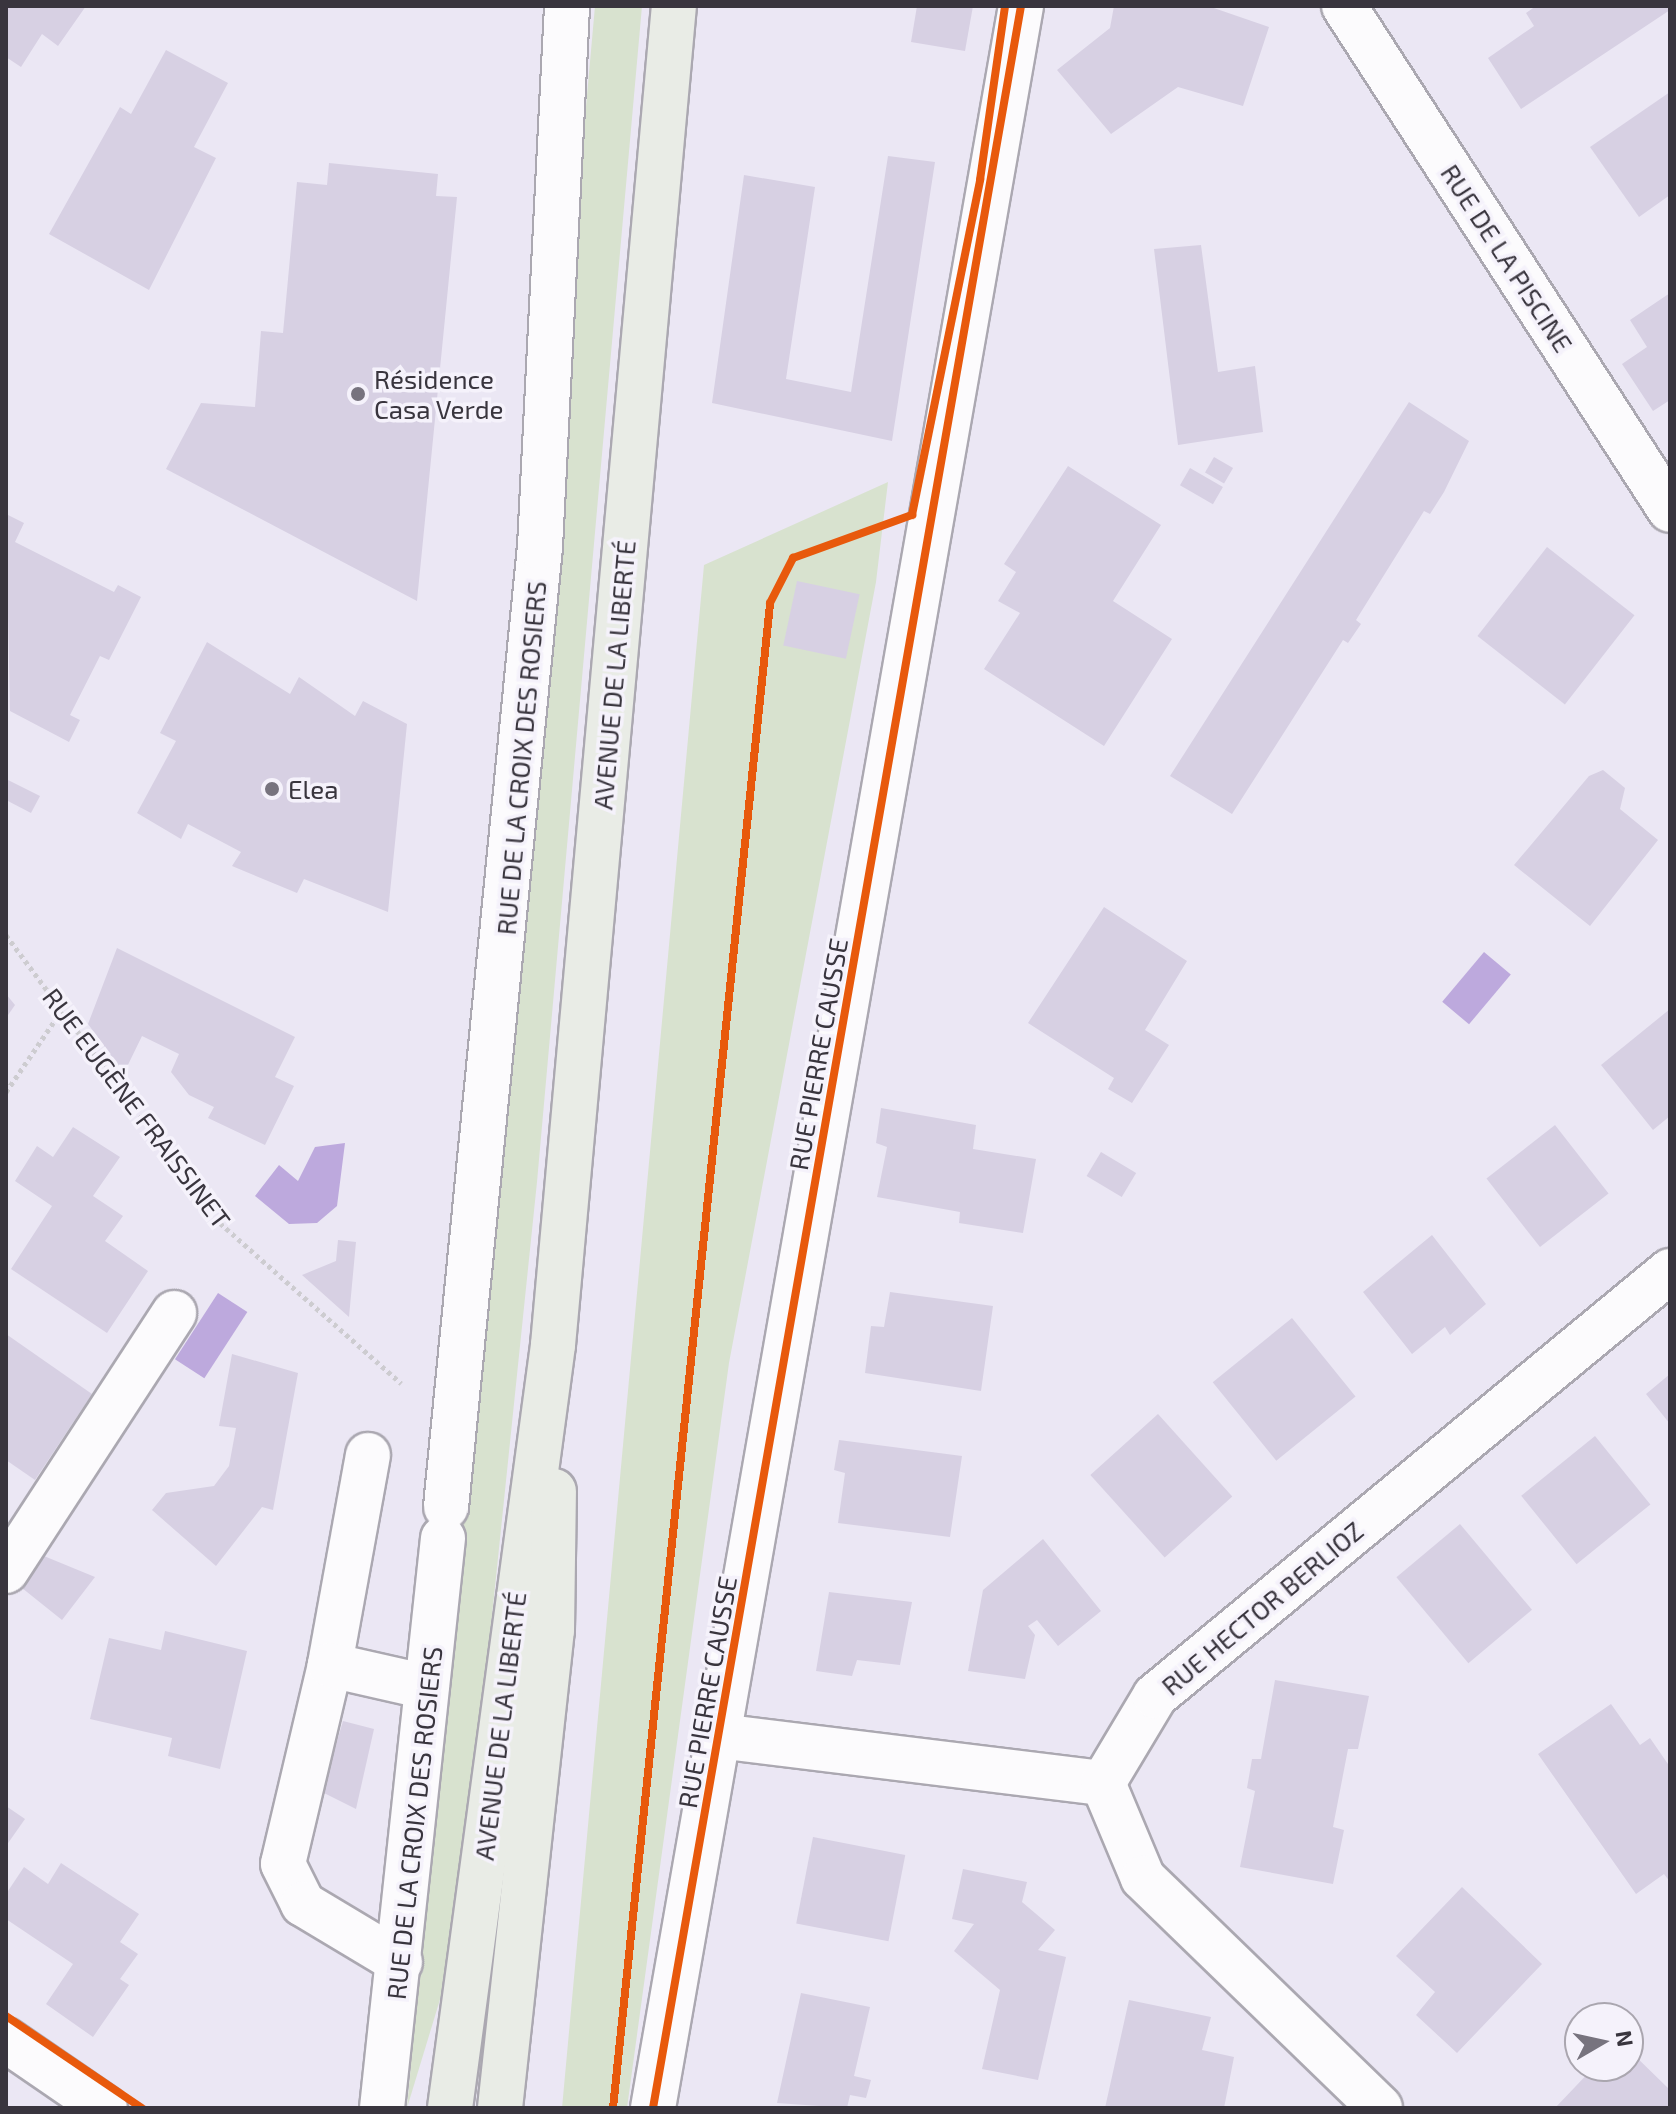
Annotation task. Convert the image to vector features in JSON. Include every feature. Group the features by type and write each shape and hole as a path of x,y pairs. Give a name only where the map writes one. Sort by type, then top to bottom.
{"main road":[{"name":"AVENUE DE LA LIBERTÉ","path":"450,2108 553,1345 674,6"},
{"name":"AVENUE DE LA LIBERTÉ","path":"500,2108 552,1630 553,1345"}],"street":[{"name":"RUE PIERRE CAUSSE","path":"653,2108 1021,6"},
{"name":"RUE DE LA PISCINE","path":"1344,6 1670,510"},
{"name":"RUE DE LA CROIX DES ROSIERS","path":"382,2108 455,1432 540,547 563,8"},
{"name":"RUE HECTOR BERLIOZ","path":"1103,1783 1155,1696 1670,1271"},
{"path":"6,1571 174,1313"},
{"path":"368,1455 330,1665 283,1864 303,1904 400,1962"},
{"path":"330,1665 427,1687"},
{"path":"719,1736 1103,1783 1143,1878 1380,2108"},
{"path":"6,2040 105,2108"}],"path":[{"path":"6,1092 62,1010"}],"green space":[{"path":"595,6 642,6 537,1182 476,1770 445,1983 407,2108"},
{"path":"888,482 876,582 729,1363 627,2108 562,2108 704,565"}],"shaded area":[{"path":"1484,952 1511,974 1469,1024 1442,1002"},
{"path":"345,1143 337,1206 317,1223 289,1224 255,1196 279,1165 298,1181 315,1147"},
{"path":"218,1293 247,1312 204,1378 175,1359"}],"building":[{"path":"6,6 86,6 58,46 42,34 21,67 6,57"},
{"path":"917,6 973,6 965,51 911,42"},
{"path":"1114,6 1208,6 1269,27 1243,106 1178,87 1111,134 1057,70 1110,28"},
{"path":"1536,6 1670,6 1670,10 1521,109 1488,58 1534,26 1526,13"},
{"path":"166,50 228,83 194,147 216,158 149,290 49,234 120,107 131,114"},
{"path":"1670,92 1670,195 1639,217 1590,147"},
{"path":"888,156 935,162 892,441 712,403 744,175 815,187 786,379 851,392"},
{"name":"Résidence Casa Verde","path":"329,163 438,174 436,196 457,197 417,601 166,469 201,403 255,407 261,331 283,333 297,182 327,185"},
{"path":"1201,245 1218,372 1255,366 1263,432 1178,445 1154,249"},
{"path":"1670,293 1670,400 1653,411 1622,364 1647,347 1630,320"},
{"path":"1409,402 1469,441 1444,492 1430,514 1424,511 1356,620 1361,624 1348,643 1343,640 1232,814 1170,776"},
{"path":"1214,457 1233,468 1224,484 1205,473"},
{"path":"1068,466 1161,525 1113,601 1172,639 1104,746 984,669 1020,613 998,601 1016,572 1004,564"},
{"path":"1190,468 1223,487 1213,504 1180,485"},
{"path":"6,514 24,523 15,542 114,592 118,585 141,597 109,660 100,656 70,715 80,720 69,742 10,711"},
{"path":"1547,547 1634,615 1565,704 1477,636"},
{"path":"797,581 860,594 846,659 783,646"},
{"name":"Elea","path":"207,642 290,694 299,677 355,716 363,701 407,724 388,912 304,879 297,893 232,866 241,852 188,824 181,839 137,813 176,741 160,733"},
{"path":"1603,770 1625,788 1620,809 1658,840 1590,926 1514,865 1589,776"},
{"path":"6,779 40,796 31,813 6,800"},
{"path":"1104,907 1187,961 1145,1030 1169,1045 1132,1103 1108,1089 1114,1078 1028,1023"},
{"path":"117,948 295,1037 275,1077 294,1086 265,1145 208,1118 214,1107 189,1095 171,1072 179,1054 142,1036 124,1073 88,1024"},
{"path":"6,994 15,1005 6,1018"},
{"path":"1670,1009 1670,1116 1653,1130 1601,1065"},
{"path":"881,1108 976,1125 973,1149 1036,1159 1023,1233 959,1223 960,1212 877,1197 887,1147 876,1143"},
{"path":"1555,1125 1609,1194 1540,1247 1486,1179"},
{"path":"73,1127 120,1157 93,1196 123,1216 105,1241 148,1271 107,1333 11,1269 52,1206 15,1181 37,1146 53,1157"},
{"path":"1101,1152 1136,1173 1122,1197 1087,1176"},
{"path":"1432,1235 1486,1304 1450,1335 1445,1327 1412,1354 1363,1292"},
{"path":"338,1240 356,1242 349,1317 302,1275 336,1261"},
{"path":"890,1292 993,1306 981,1391 865,1373 871,1326 884,1327"},
{"path":"1292,1318 1356,1396 1276,1461 1213,1382"},
{"path":"6,1334 92,1394 35,1480 6,1460"},
{"path":"232,1354 298,1373 273,1510 262,1507 216,1566 152,1510 166,1493 214,1486 229,1466 236,1428 219,1426"},
{"path":"1670,1374 1670,1424 1646,1394"},
{"path":"1158,1414 1232,1496 1165,1557 1090,1475"},
{"path":"1595,1436 1650,1504 1577,1564 1521,1496"},
{"path":"839,1440 962,1456 950,1537 838,1523 845,1473 834,1470"},
{"path":"1460,1524 1532,1610 1468,1663 1396,1577"},
{"path":"1043,1539 1101,1611 1058,1646 1037,1620 1028,1626 1035,1635 1025,1679 968,1671 983,1590"},
{"path":"39,1554 95,1577 62,1620 17,1584"},
{"path":"829,1592 912,1602 900,1665 857,1660 852,1676 816,1671"},
{"path":"165,1631 247,1651 220,1769 168,1756 172,1738 90,1719 109,1638 161,1650"},
{"path":"1275,1680 1369,1696 1358,1749 1348,1749 1333,1827 1344,1830 1333,1884 1240,1867 1255,1791 1247,1788 1252,1759 1261,1759"},
{"path":"1611,1704 1640,1745 1650,1738 1670,1767 1670,1882 1664,1874 1636,1894 1538,1754"},
{"path":"343,1721 374,1729 356,1809 322,1792"},
{"path":"6,1806 25,1819 6,1846"},
{"path":"813,1837 905,1855 888,1941 796,1923"},
{"path":"61,1863 139,1914 120,1942 138,1954 120,1979 129,1985 93,2037 46,2004 73,1964 6,1919 6,1894 24,1867 48,1884"},
{"path":"963,1869 1027,1882 1022,1902 1055,1930 1038,1950 1066,1957 1038,2080 982,2069 1000,1990 954,1951 974,1924 952,1919"},
{"path":"1462,1887 1542,1964 1457,2053 1416,2015 1435,1992 1396,1956"},
{"path":"801,1993 870,2007 854,2076 871,2080 866,2098 850,2095 847,2108 777,2103"},
{"path":"1129,2000 1211,2017 1202,2050 1234,2057 1224,2108 1105,2108"},
{"path":"1644,2065 1670,2090 1670,2108 1555,2108 1580,2082 1644,2082"}],"cycle path":[{"path":"613,2108 770,603 793,558 912,515 980,180 1005,6"},
{"path":"653,2108 1021,6"},
{"path":"6,2016 142,2108"}],"place":[{"name":"Résidence Casa Verde","path":"358,394"},
{"name":"Elea","path":"272,789"}]}
